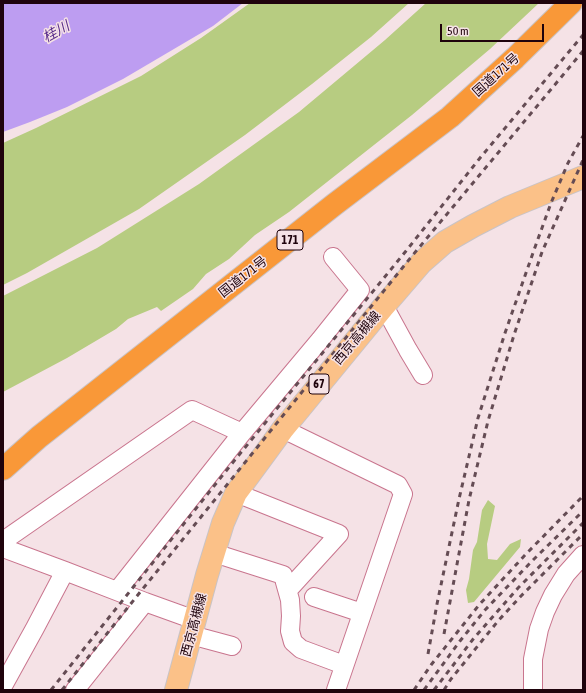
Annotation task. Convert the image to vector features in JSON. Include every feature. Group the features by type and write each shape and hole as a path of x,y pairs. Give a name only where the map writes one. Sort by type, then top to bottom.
{"highway":[{"name":"国道171号","path":"3,469 39,437 335,204 450,117 515,58 571,3"}],"main road":[{"name":"西京高槻線","path":"176,690 223,523 236,493 283,429 362,332 421,263 445,242 510,207 583,177"}],"street":[{"path":"117,591 242,433 360,290 333,257"},
{"path":"384,306 423,374"},
{"path":"340,316 362,332"},
{"path":"3,541 192,410 242,433"},
{"path":"283,429 398,485 403,494 336,690"},
{"path":"236,493 339,534 288,590"},
{"path":"3,548 145,602 193,628 232,646"},
{"path":"214,553 283,575 290,600 290,631 294,642 301,649 344,665"},
{"path":"533,690 533,660 544,612 552,595 566,574 583,555"},
{"path":"3,686 65,571"},
{"path":"314,597 362,613"},
{"path":"75,690 145,602"}],"green space":[{"path":"250,3 409,3 371,37 312,84 245,135 139,209 27,273 3,285 3,143 141,76 201,38"},
{"path":"426,3 539,3 490,49 412,115 289,212 255,235 229,259 206,274 193,289 161,311 157,307 128,319 116,329 67,358 3,392 3,296 97,248 199,184 299,112 385,40"},
{"path":"488,500 495,506 487,544 488,559 497,560 510,544 521,539 520,547 474,602 468,603 466,590 473,550 477,542 482,510"}],"water":[{"name":"桂川","path":"3,3 243,3 213,26 123,79 67,107 3,132"}],"railway":[{"path":"51,690 234,461 480,158 583,35"},
{"path":"62,690 412,256 583,51"},
{"path":"428,654 459,499 478,418 505,333 551,203 568,163 583,136"},
{"path":"444,634 469,500 488,421 514,335 542,252 583,160"},
{"path":"414,690 431,665 479,605 526,554 583,496"},
{"path":"424,690 485,610 583,511"},
{"path":"434,690 474,638 518,588 583,523"},
{"path":"444,690 451,679 498,621 583,534"}]}
